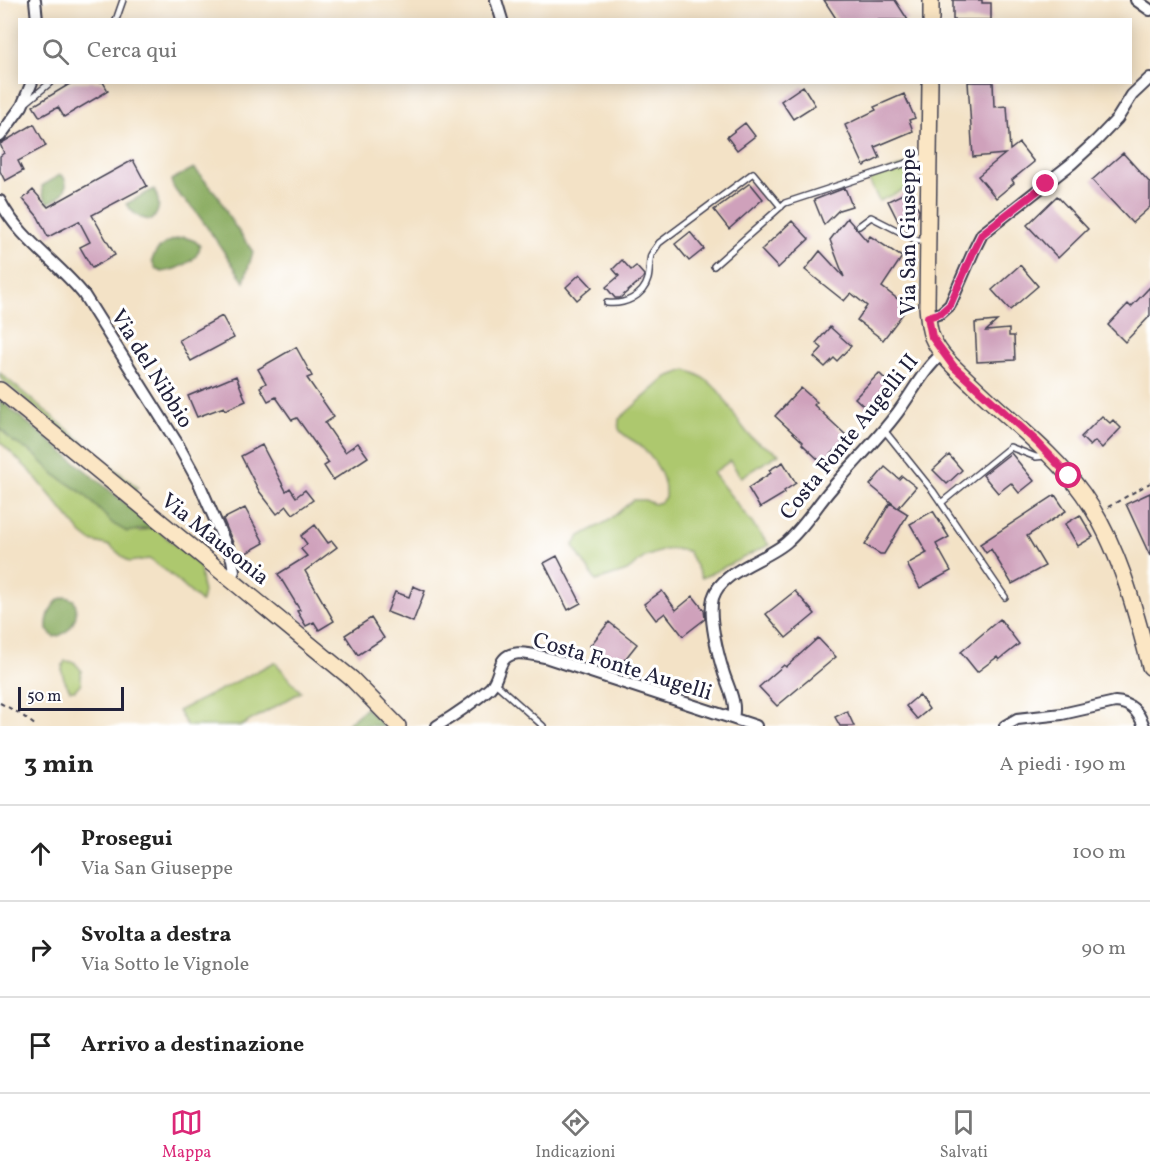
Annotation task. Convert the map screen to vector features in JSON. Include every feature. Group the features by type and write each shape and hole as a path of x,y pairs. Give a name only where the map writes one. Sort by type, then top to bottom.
{"main road":[{"path":"931,0 931,18"},
{"name":"Via San Giuseppe","path":"930,84 928,317 932,337 942,354 983,395 1048,453 1069,476 1095,514 1123,575 1150,667"},
{"name":"Via Mausonia","path":"0,390 352,679 398,726"}],"street":[{"path":"35,0 37,18"},
{"path":"496,0 501,18"},
{"path":"1136,0 1150,10"},
{"path":"928,317 941,313 950,305 982,234 1071,164 1096,141 1117,119 1132,95 1150,78"},
{"path":"0,136 22,106 31,84"},
{"name":"Via del Nibbio","path":"0,201 19,231 72,279 84,295 177,442 199,483 232,559 234,570 230,578"},
{"name":"Costa Fonte Augelli II","path":"733,718 735,706 722,669 713,623 712,603 716,591 731,576 788,541 884,430 931,365 942,354"},
{"name":"Costa Fonte Augelli","path":"437,726 495,683 505,657 518,653 531,654 756,726"},
{"path":"1005,726 1017,719 1062,714 1121,702 1135,709 1144,726"}],"lane":[{"path":"117,18 123,0"},
{"path":"22,106 49,84"},
{"path":"714,266 786,203 930,156"},
{"path":"607,303 627,302 644,288 648,279 651,254 659,243 753,173 781,207"},
{"path":"859,226 871,217 918,241 928,241"},
{"path":"884,430 942,503 1005,597"},
{"path":"942,503 1010,447 1039,457 1044,457 1048,453"},
{"path":"495,683 543,726"}],"path":[{"path":"1095,514 1150,483"},
{"path":"0,704 19,713 36,726"}],"green space":[{"path":"905,165 915,185 879,201 868,178"},
{"path":"194,168 219,197 230,219 253,252 244,282 196,212 172,185 171,180"},
{"path":"60,175 65,181 65,189 60,196 48,203 43,195 42,186"},
{"path":"154,189 159,205 152,220 137,215 126,204"},
{"path":"184,237 195,241 200,246 195,257 186,264 173,269 162,272 156,269 152,261 156,251 169,242"},
{"path":"686,370 710,382 751,437 779,454 741,477 730,461 713,473 769,545 702,578 688,551 674,549 645,557 627,571 596,581 573,546 580,536 608,521 633,500 645,500 654,504 661,502 665,497 664,482 658,467 644,449 620,431 619,419 667,377"},
{"path":"0,373 138,488 134,491 0,378"},
{"path":"0,400 154,527 127,532 113,524 84,494 55,475 33,453 12,441 0,428"},
{"path":"0,428 12,441 33,453 55,474 97,506 139,532 154,527 200,566 203,594 201,602 169,573 149,559 129,562 110,546 91,541 82,534 31,472 0,442"},
{"path":"66,597 74,600 75,618 70,628 54,637 47,630 49,614 57,601"},
{"path":"65,661 74,662 81,670 81,683 75,690 70,690 63,676 62,668"},
{"path":"275,662 301,692 241,726 187,726 178,711"},
{"path":"366,708 384,726 345,726"}],"building":[{"path":"824,0 895,0 907,18 836,18"},
{"path":"953,0 982,0 982,3 991,3 991,18 953,18"},
{"path":"70,84 104,84 108,91 64,117 58,107 40,117 33,106"},
{"path":"968,84 993,84 994,107 1007,106 1010,150 1019,143 1034,162 1012,180 1014,183 996,198 978,176 1005,154 973,157"},
{"path":"803,86 815,105 793,119 781,101"},
{"path":"904,94 915,118 909,120 913,131 875,147 880,158 864,166 845,125 876,110 874,107"},
{"path":"745,123 755,136 737,150 727,137"},
{"path":"34,124 46,146 18,161 23,171 5,181 0,171 0,156 4,153 0,144"},
{"path":"1123,153 1150,183 1150,207 1132,223 1092,180"},
{"path":"133,160 147,186 92,215 115,255 92,268 80,247 90,242 79,221 48,237 38,217 23,199 33,190 48,207"},
{"path":"750,183 763,199 729,229 714,210"},
{"path":"845,188 852,206 839,210 824,225 814,200"},
{"path":"909,191 919,210 918,216 900,225 888,201"},
{"path":"1057,196 1088,229 1058,258 1027,225"},
{"path":"847,218 867,241 870,236 902,257 882,287 908,307 883,340 857,320 867,306 851,293 844,301 805,270 820,251 844,277 830,240"},
{"path":"792,221 809,239 778,268 761,250"},
{"path":"690,232 704,249 689,261 675,244"},
{"path":"622,260 631,270 636,266 644,275 620,298 615,298 606,287 619,276 613,269"},
{"path":"1020,265 1038,286 1010,310 992,290"},
{"path":"580,274 592,287 577,300 566,287"},
{"path":"1150,287 1150,316 1125,342 1108,325 1128,304 1131,307"},
{"path":"222,316 234,338 191,361 179,340"},
{"path":"997,321 986,331 1009,329 1009,336 1014,336 1015,360 977,362 975,323"},
{"path":"830,327 851,346 837,361 834,358 825,367 814,357 822,348 816,343"},
{"path":"296,347 312,376 307,378 334,417 325,423 345,452 358,443 368,457 333,480 324,466 329,463 297,418 292,420 276,397 268,401 260,387 266,383 258,369"},
{"path":"879,373 889,383 884,388 892,394 873,415 855,398"},
{"path":"236,376 246,401 225,410 224,407 197,417 188,396"},
{"path":"801,388 817,402 814,405 848,437 822,463 775,416"},
{"path":"1102,416 1110,423 1113,420 1121,428 1102,448 1095,441 1090,446 1081,437"},
{"path":"262,445 286,491 290,488 296,497 305,490 313,500 293,514 287,506 277,514 259,491 241,456"},
{"path":"1011,453 1034,481 1019,493 1011,483 998,493 983,475"},
{"path":"949,455 962,470 947,484 933,470"},
{"path":"783,462 796,483 784,491 785,493 760,508 748,488 771,473 769,470"},
{"path":"885,467 899,479 902,476 916,487 898,508 870,485"},
{"path":"1150,493 1150,556 1126,504"},
{"path":"1055,495 1066,511 1027,536 1045,566 1012,584 991,549 986,553 980,544"},
{"path":"890,503 908,514 884,554 880,554 865,545"},
{"path":"245,508 264,543 239,557 223,519"},
{"path":"933,511 949,537 936,544 951,571 920,588 907,564 927,553 910,524"},
{"path":"1080,515 1093,537 1078,546 1065,524"},
{"path":"315,525 328,543 332,541 337,547 305,571 334,621 319,630 314,622 306,626 297,611 300,610 278,574 307,556 301,549 307,544 301,536"},
{"path":"557,556 581,603 568,610 544,563"},
{"path":"413,586 425,591 413,622 387,612 395,592 409,597"},
{"path":"662,591 676,610 693,596 704,610 705,619 683,636 665,613 656,620 644,604"},
{"path":"795,591 815,614 786,638 766,614"},
{"path":"371,618 384,638 358,655 345,635"},
{"path":"1000,619 1019,644 999,660 997,657 977,672 961,652"},
{"path":"609,622 637,644 618,668 590,646"},
{"path":"818,638 836,657 777,706 759,687 784,665 786,667"},
{"path":"919,695 929,709 917,719 906,706"},
{"path":"847,711 854,726 840,726 835,717"}],"route":[{"path":"1046,184 982,234 950,305 941,313 928,317 932,337 942,354 983,395 1037,442 1069,476"}]}
